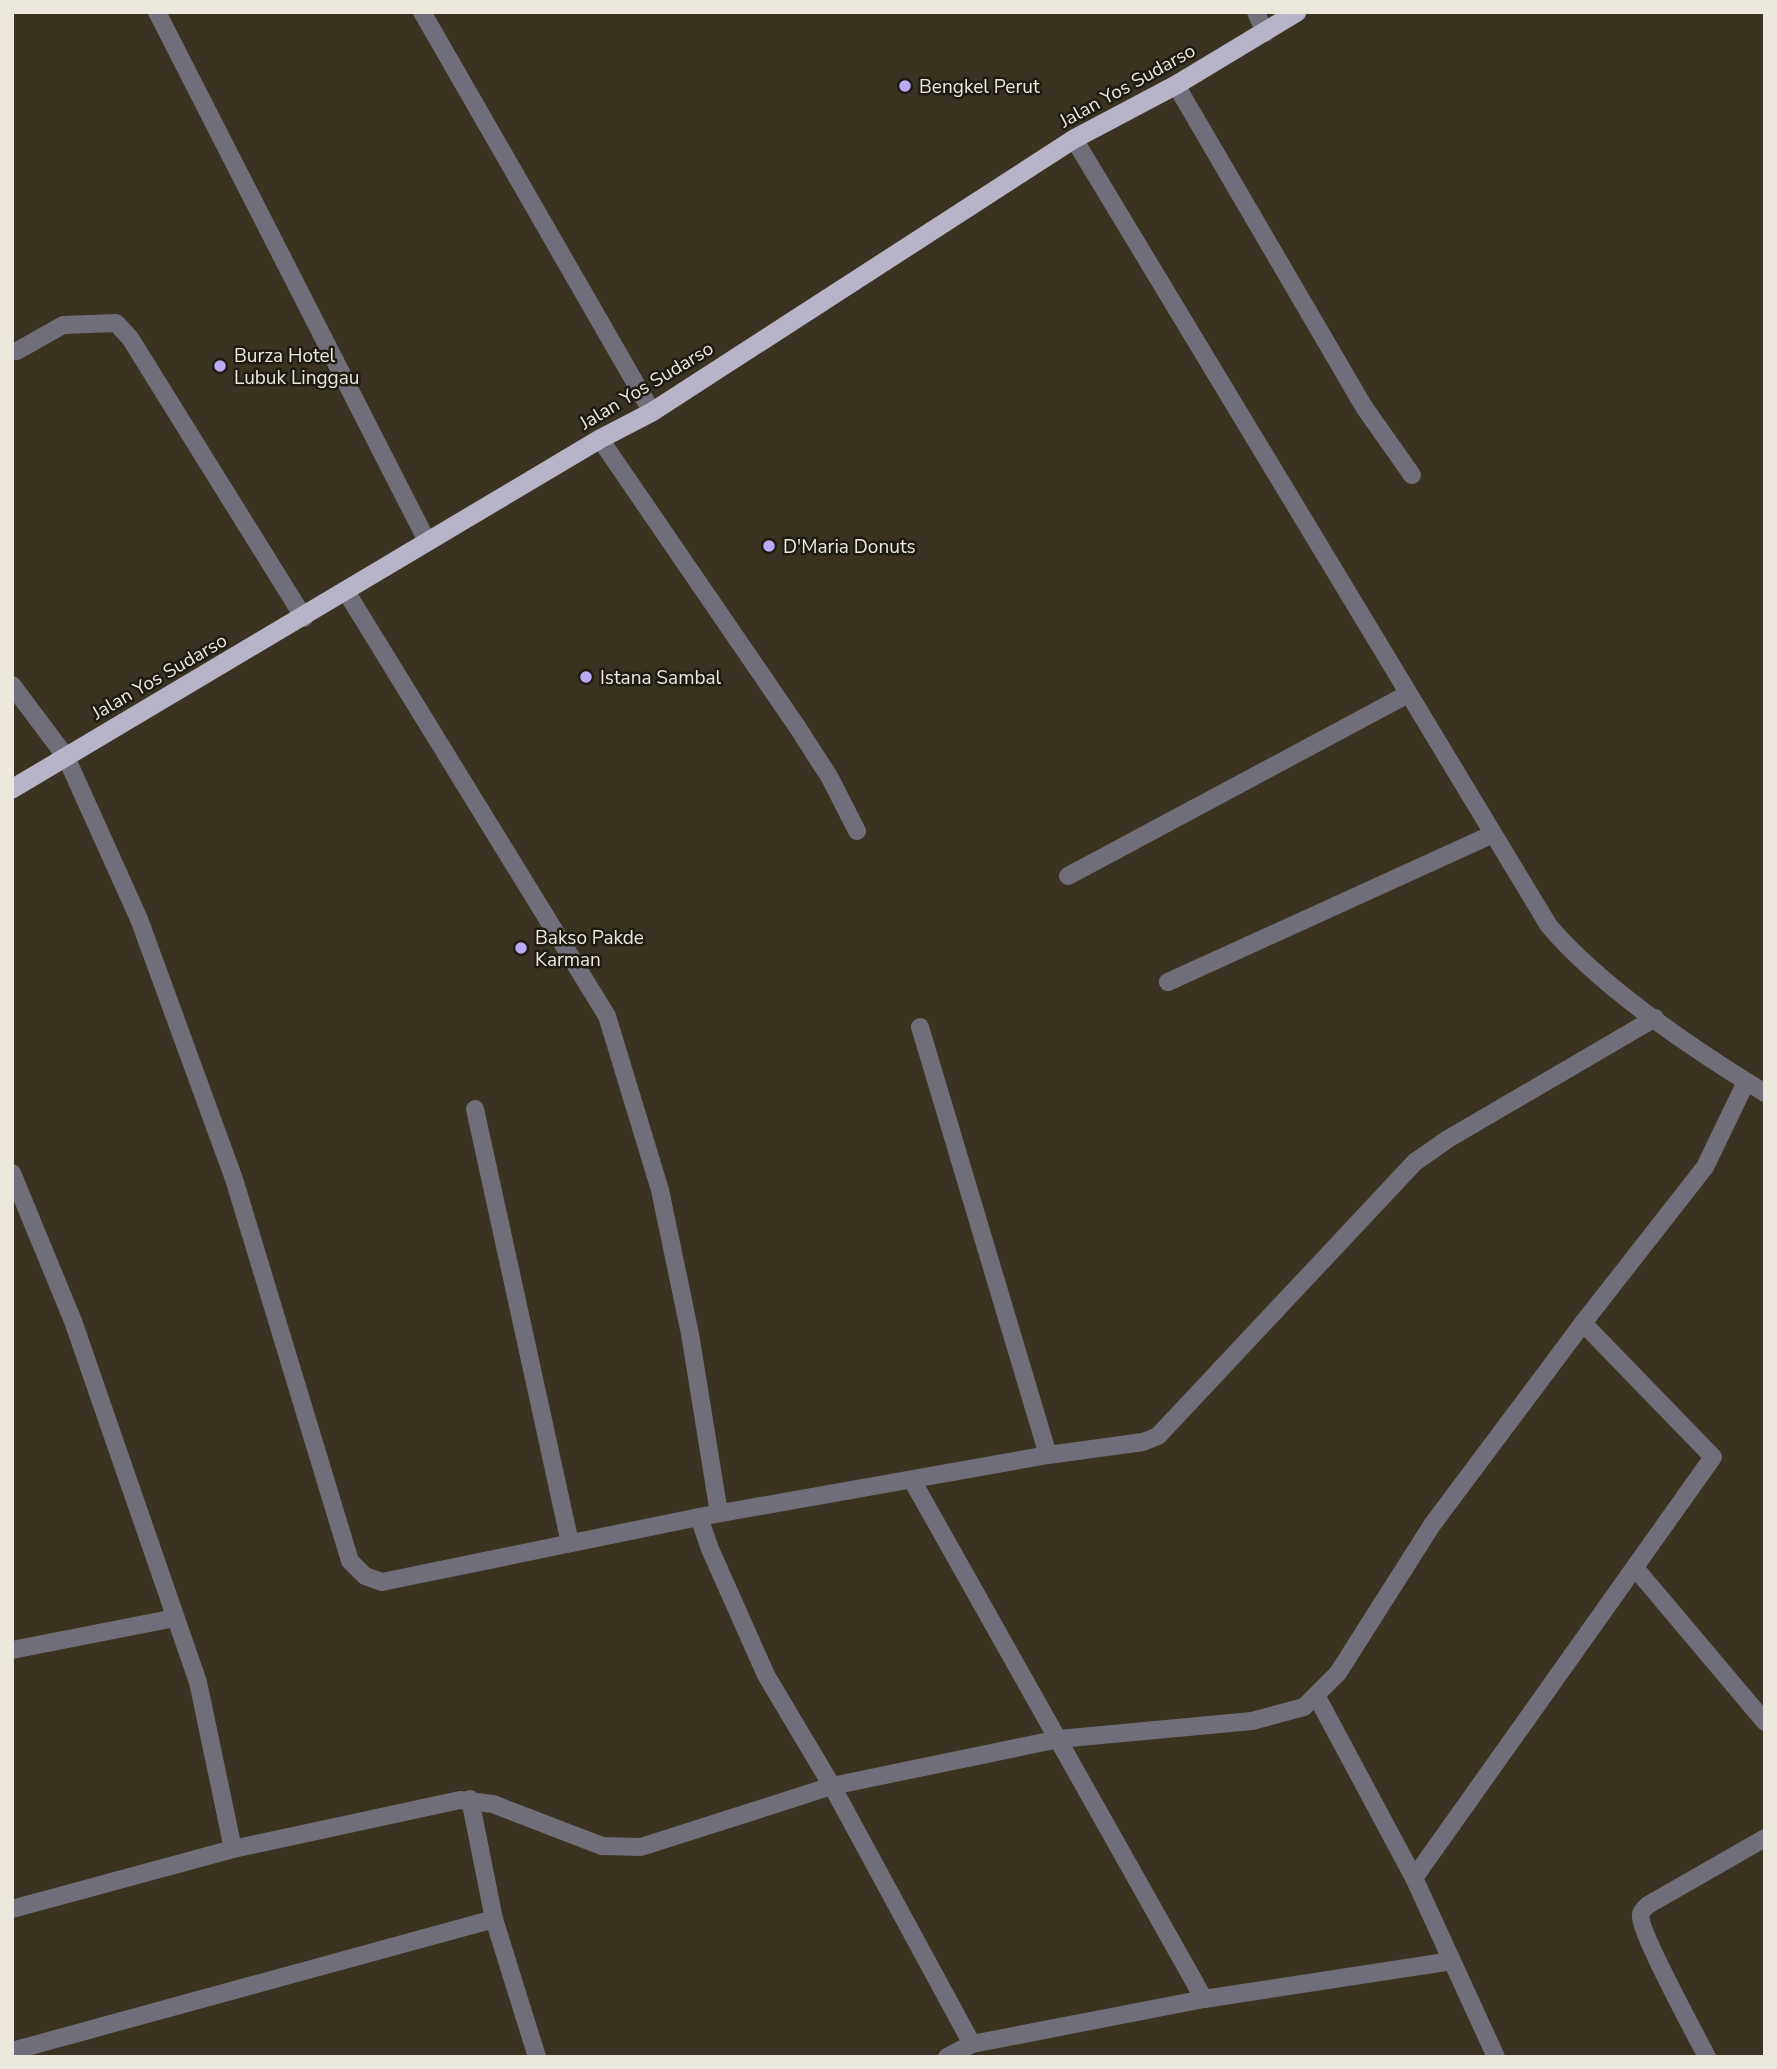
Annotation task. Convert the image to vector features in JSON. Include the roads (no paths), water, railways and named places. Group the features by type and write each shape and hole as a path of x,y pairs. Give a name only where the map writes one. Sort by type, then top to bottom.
{"highway":[{"name":"Jalan Yos Sudarso","path":"12,789 346,593 600,439 652,412 1074,139 1176,85 1297,12"}],"street":[{"path":"158,12 428,541"},
{"path":"422,12 652,412"},
{"path":"1255,12 1265,33"},
{"path":"1176,85 1364,407 1412,475"},
{"path":"1074,139 1549,926 1567,948 1655,1018 1765,1093"},
{"path":"17,351 62,325 116,323 130,338 304,618"},
{"path":"600,439 798,728 830,778 857,831"},
{"path":"346,593 607,1016 660,1190 690,1334 719,1513"},
{"path":"12,685 66,757 139,919 234,1179 350,1561 365,1576 382,1582 719,1513 1048,1455 1143,1442 1158,1436 1415,1162 1448,1139 1655,1018"},
{"path":"1068,876 1408,694"},
{"path":"1168,982 1493,834"},
{"path":"920,1027 1048,1455"},
{"path":"12,1909 233,1849 470,1799 493,1804 602,1846 622,1849 641,1847 832,1786 1059,1739 1252,1721 1304,1707 1317,1697 1338,1673 1432,1525 1583,1322 1705,1167 1746,1082"},
{"path":"475,1109 570,1543"},
{"path":"12,1173 73,1321 198,1682 233,1849"},
{"path":"1414,1878 1713,1457 1583,1322"},
{"path":"912,1480 1204,1999"},
{"path":"699,1517 710,1549 766,1675 832,1786 972,2044"},
{"path":"1636,1569 1765,1722"},
{"path":"12,1650 174,1618"},
{"path":"1317,1697 1414,1878 1496,2057"},
{"path":"470,1799 494,1919 537,2057"},
{"path":"1707,2057 1653,1950 1641,1914 1648,1905 1765,1838"},
{"path":"12,2051 494,1919"},
{"path":"947,2057 972,2044 1204,1999 1452,1961"}],"place":[{"name":"Bengkel Perut","path":"905,86"},
{"name":"Burza Hotel Lubuk Linggau","path":"220,366"},
{"name":"D'Maria Donuts","path":"769,546"},
{"name":"Istana Sambal","path":"586,677"},
{"name":"Bakso Pakde Karman","path":"521,948"}]}
